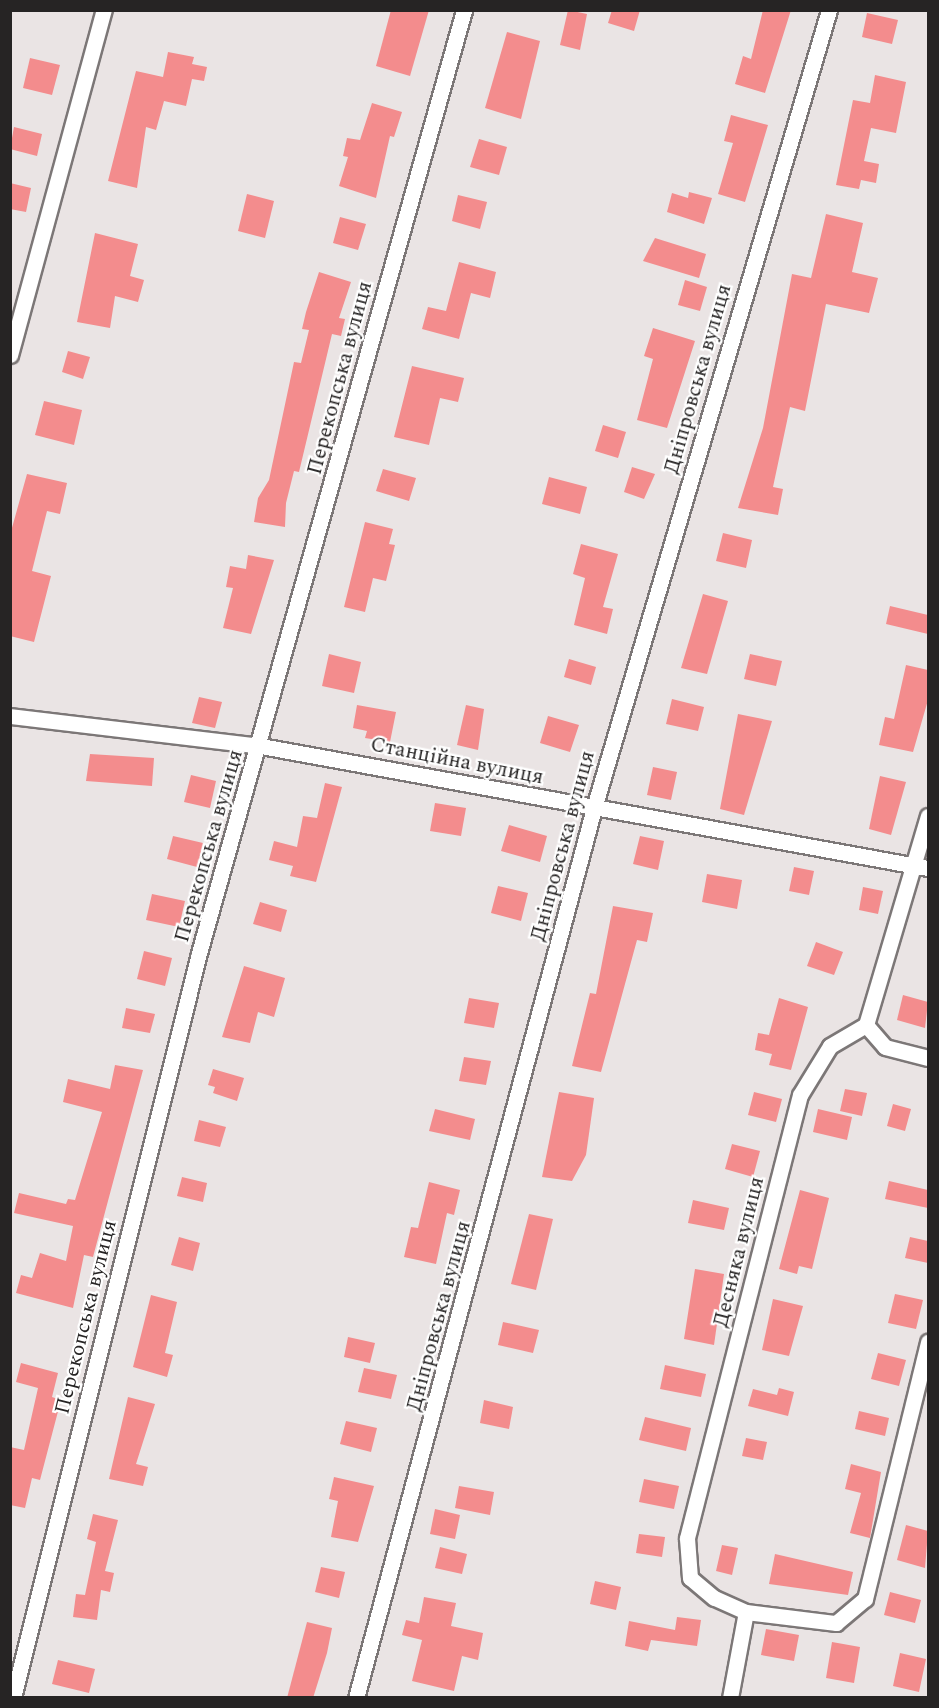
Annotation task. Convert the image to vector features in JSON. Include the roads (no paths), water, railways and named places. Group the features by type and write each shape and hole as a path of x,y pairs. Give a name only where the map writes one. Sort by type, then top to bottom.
{"street":[{"path":"10,355 104,10"},
{"name":"Перекопська вулиця","path":"13,1698 199,953 261,746 464,10"},
{"name":"Дніпровська вулиця","path":"356,1698 594,808 829,10"},
{"name":"Станційна вулиця","path":"10,716 261,746 921,867"},
{"path":"928,816 921,867 866,1025 885,1047 928,1058"},
{"name":"Десняка вулиця","path":"866,1025 830,1046 800,1095 687,1538 690,1578 714,1598 746,1612 836,1623 866,1599 928,1342"},
{"path":"730,1698 746,1612"}]}
